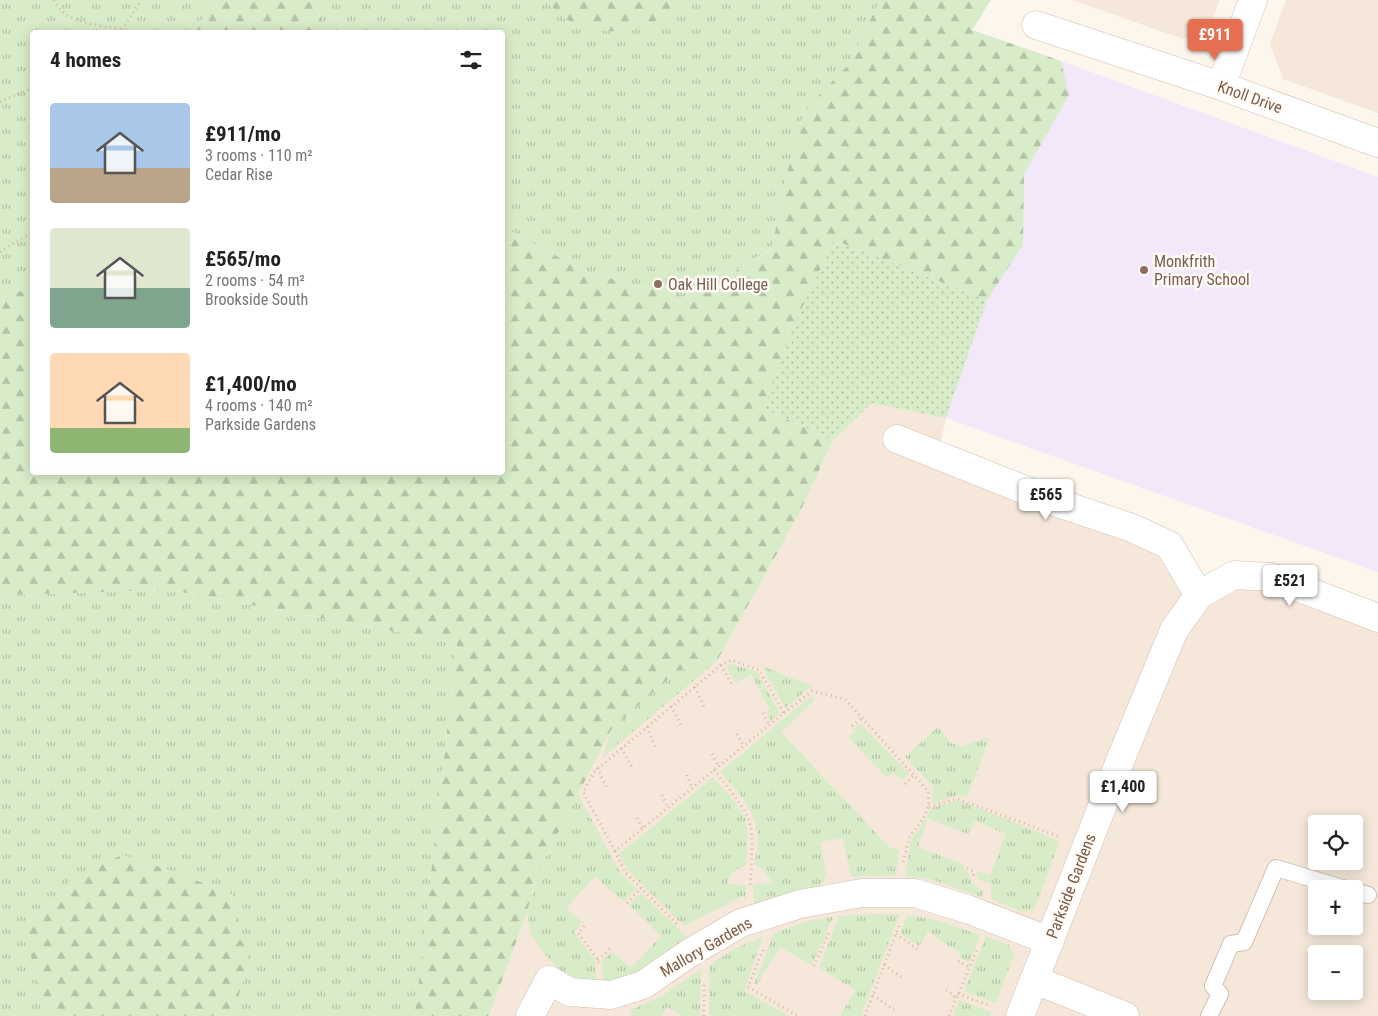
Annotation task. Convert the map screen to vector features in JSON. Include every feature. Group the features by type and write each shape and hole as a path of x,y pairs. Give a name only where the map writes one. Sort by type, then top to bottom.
{"street":[{"path":"1221,86 1253,0"},
{"name":"Knoll Drive","path":"1036,25 1221,86 1378,143"},
{"path":"897,440 1058,503 1132,528 1169,545 1199,595 1234,575 1271,577 1378,618"},
{"name":"Parkside Gardens","path":"1020,1016 1122,756 1174,630 1199,595"},
{"name":"Mallory Gardens","path":"530,1016 549,980 570,992 611,995 643,985 741,923 800,904 862,893 916,893 991,918 1050,941"},
{"path":"1035,980 1125,1016"}],"lane":[{"path":"1209,1016 1220,994 1213,986 1231,944 1244,942 1276,868 1316,880"}],"path":[{"path":"54,0 65,13 87,24 99,24 116,30"},
{"path":"122,30 141,0"},
{"path":"0,102 30,89"},
{"path":"0,252 13,242 30,234"},
{"path":"700,948 625,872 582,792 597,768 721,665 731,660 759,670 784,713"},
{"path":"721,665 732,684"},
{"path":"695,687 704,707"},
{"path":"615,851 812,691 844,699 928,791 929,806 923,819 909,838 903,860 906,893 896,934 865,1016"},
{"path":"671,706 682,727"},
{"path":"763,712 769,725"},
{"path":"852,726 862,718"},
{"path":"647,727 656,749"},
{"path":"737,734 744,746"},
{"path":"621,748 632,767"},
{"path":"712,754 718,767"},
{"path":"597,768 608,790"},
{"path":"714,770 730,790 748,819 752,845 748,921"},
{"path":"905,784 914,775"},
{"path":"687,776 692,788"},
{"path":"662,795 668,808"},
{"path":"929,806 958,799 1087,846"},
{"path":"637,818 643,828"},
{"path":"627,903 641,888"},
{"path":"778,911 748,987 798,1016"},
{"path":"950,1016 991,918"},
{"path":"584,926 578,933 598,960 600,994"},
{"path":"896,934 917,949"},
{"path":"598,960 610,949"},
{"path":"958,960 970,968"},
{"path":"884,965 904,979"},
{"path":"946,990 992,1007"},
{"path":"873,995 894,1010"}],"shaded area":[{"path":"0,0 991,0 972,30 1378,177 1378,572 946,418 987,300 764,409 833,440 800,512 170,590 0,595"},
{"path":"1072,0 1220,0 1210,25 1183,39"},
{"path":"1286,0 1378,0 1378,113 1283,79 1270,44"},
{"path":"792,329 946,418 935,467 1131,543 1166,560 1183,593 1175,627 1225,584 1264,591 1378,633 1378,1016 489,1016 527,912 537,874 611,730 717,661 800,512 833,440"}],"green space":[{"path":"0,0 216,0 194,30 30,30 30,287 0,300"},
{"path":"216,0 310,0 328,30 194,30"},
{"path":"310,0 880,0 849,64 804,112 784,184 772,248 690,298 588,273 505,228 505,30 328,30"},
{"path":"544,0 681,0 675,8 651,24 623,32 594,30 565,19"},
{"name":"Oak Hill College","path":"880,0 991,0 972,30 1061,61 1069,95 1024,174 1023,245 987,300 834,240 764,409 833,440 800,512 717,661 677,671 611,730 537,874 527,912 489,1016 414,1016 457,643 170,590 0,595 0,300 30,287 30,475 505,475 505,228 588,273 690,298 772,249 784,184 804,111 849,64"},
{"path":"834,240 987,300 946,418 872,403 833,440 764,409 792,329"},
{"path":"170,590 457,643 414,1016 0,1016 0,595"},
{"path":"717,661 603,757 611,730 677,671"},
{"path":"732,664 757,672 780,713 770,721 766,712 770,709 751,675 735,683 726,666"},
{"path":"762,666 812,686 785,708"},
{"path":"811,696 815,700 781,732 890,848 899,850 896,875 851,877 843,838 820,842 826,874 823,883 813,888 754,906 753,885 773,882 762,869 754,864 758,841 757,831 750,812 720,772"},
{"path":"860,723 909,774 902,780 893,772 887,778 848,737 856,731 854,729"},
{"path":"939,726 950,743 961,746 990,737 967,798 959,795 932,803 933,786 905,757"},
{"path":"713,777 737,804 746,821 748,838 746,865 734,871 728,884 746,885 746,899 742,896 686,925 686,928 627,870 619,854"},
{"path":"578,794 621,874 636,888 624,902 595,877 566,908 582,922 574,932 595,960 596,986 567,978 543,952 531,934 527,912 537,874"},
{"path":"958,800 1060,841 1034,910 1022,912 991,899 991,884 978,879 977,871 990,875 1006,834 975,821 968,834 926,818 931,808"},
{"path":"925,820 927,821 918,847 965,865 963,869 968,872 973,884 984,891 982,897 930,879 905,876 911,840"},
{"path":"122,855 166,869 232,894 249,963 232,1016 52,1016 41,1005 26,931 73,877"},
{"path":"641,893 687,937 687,941 633,977 604,986 601,962 612,952 631,968 661,936 629,905"},
{"path":"900,914 861,1016 840,1016 855,990 819,968 839,916"},
{"path":"908,915 936,920 980,935 969,963 959,957 961,954 928,932 919,946 900,933"},
{"path":"833,917 812,965 780,947 757,985 754,984 774,933 809,921"},
{"path":"763,936 744,991 789,1016 709,1016 709,965 734,949"},
{"path":"986,936 1009,945 1014,955 996,1003 964,991"},
{"path":"701,969 700,1016 682,1016 667,1007 661,1016 631,1016 631,1010 663,995"},
{"path":"959,1000 991,1012 990,1016 953,1016"}],"place":[{"name":"Monkfrith Primary School","path":"1144,270"},
{"name":"Oak Hill College","path":"658,284"}]}
